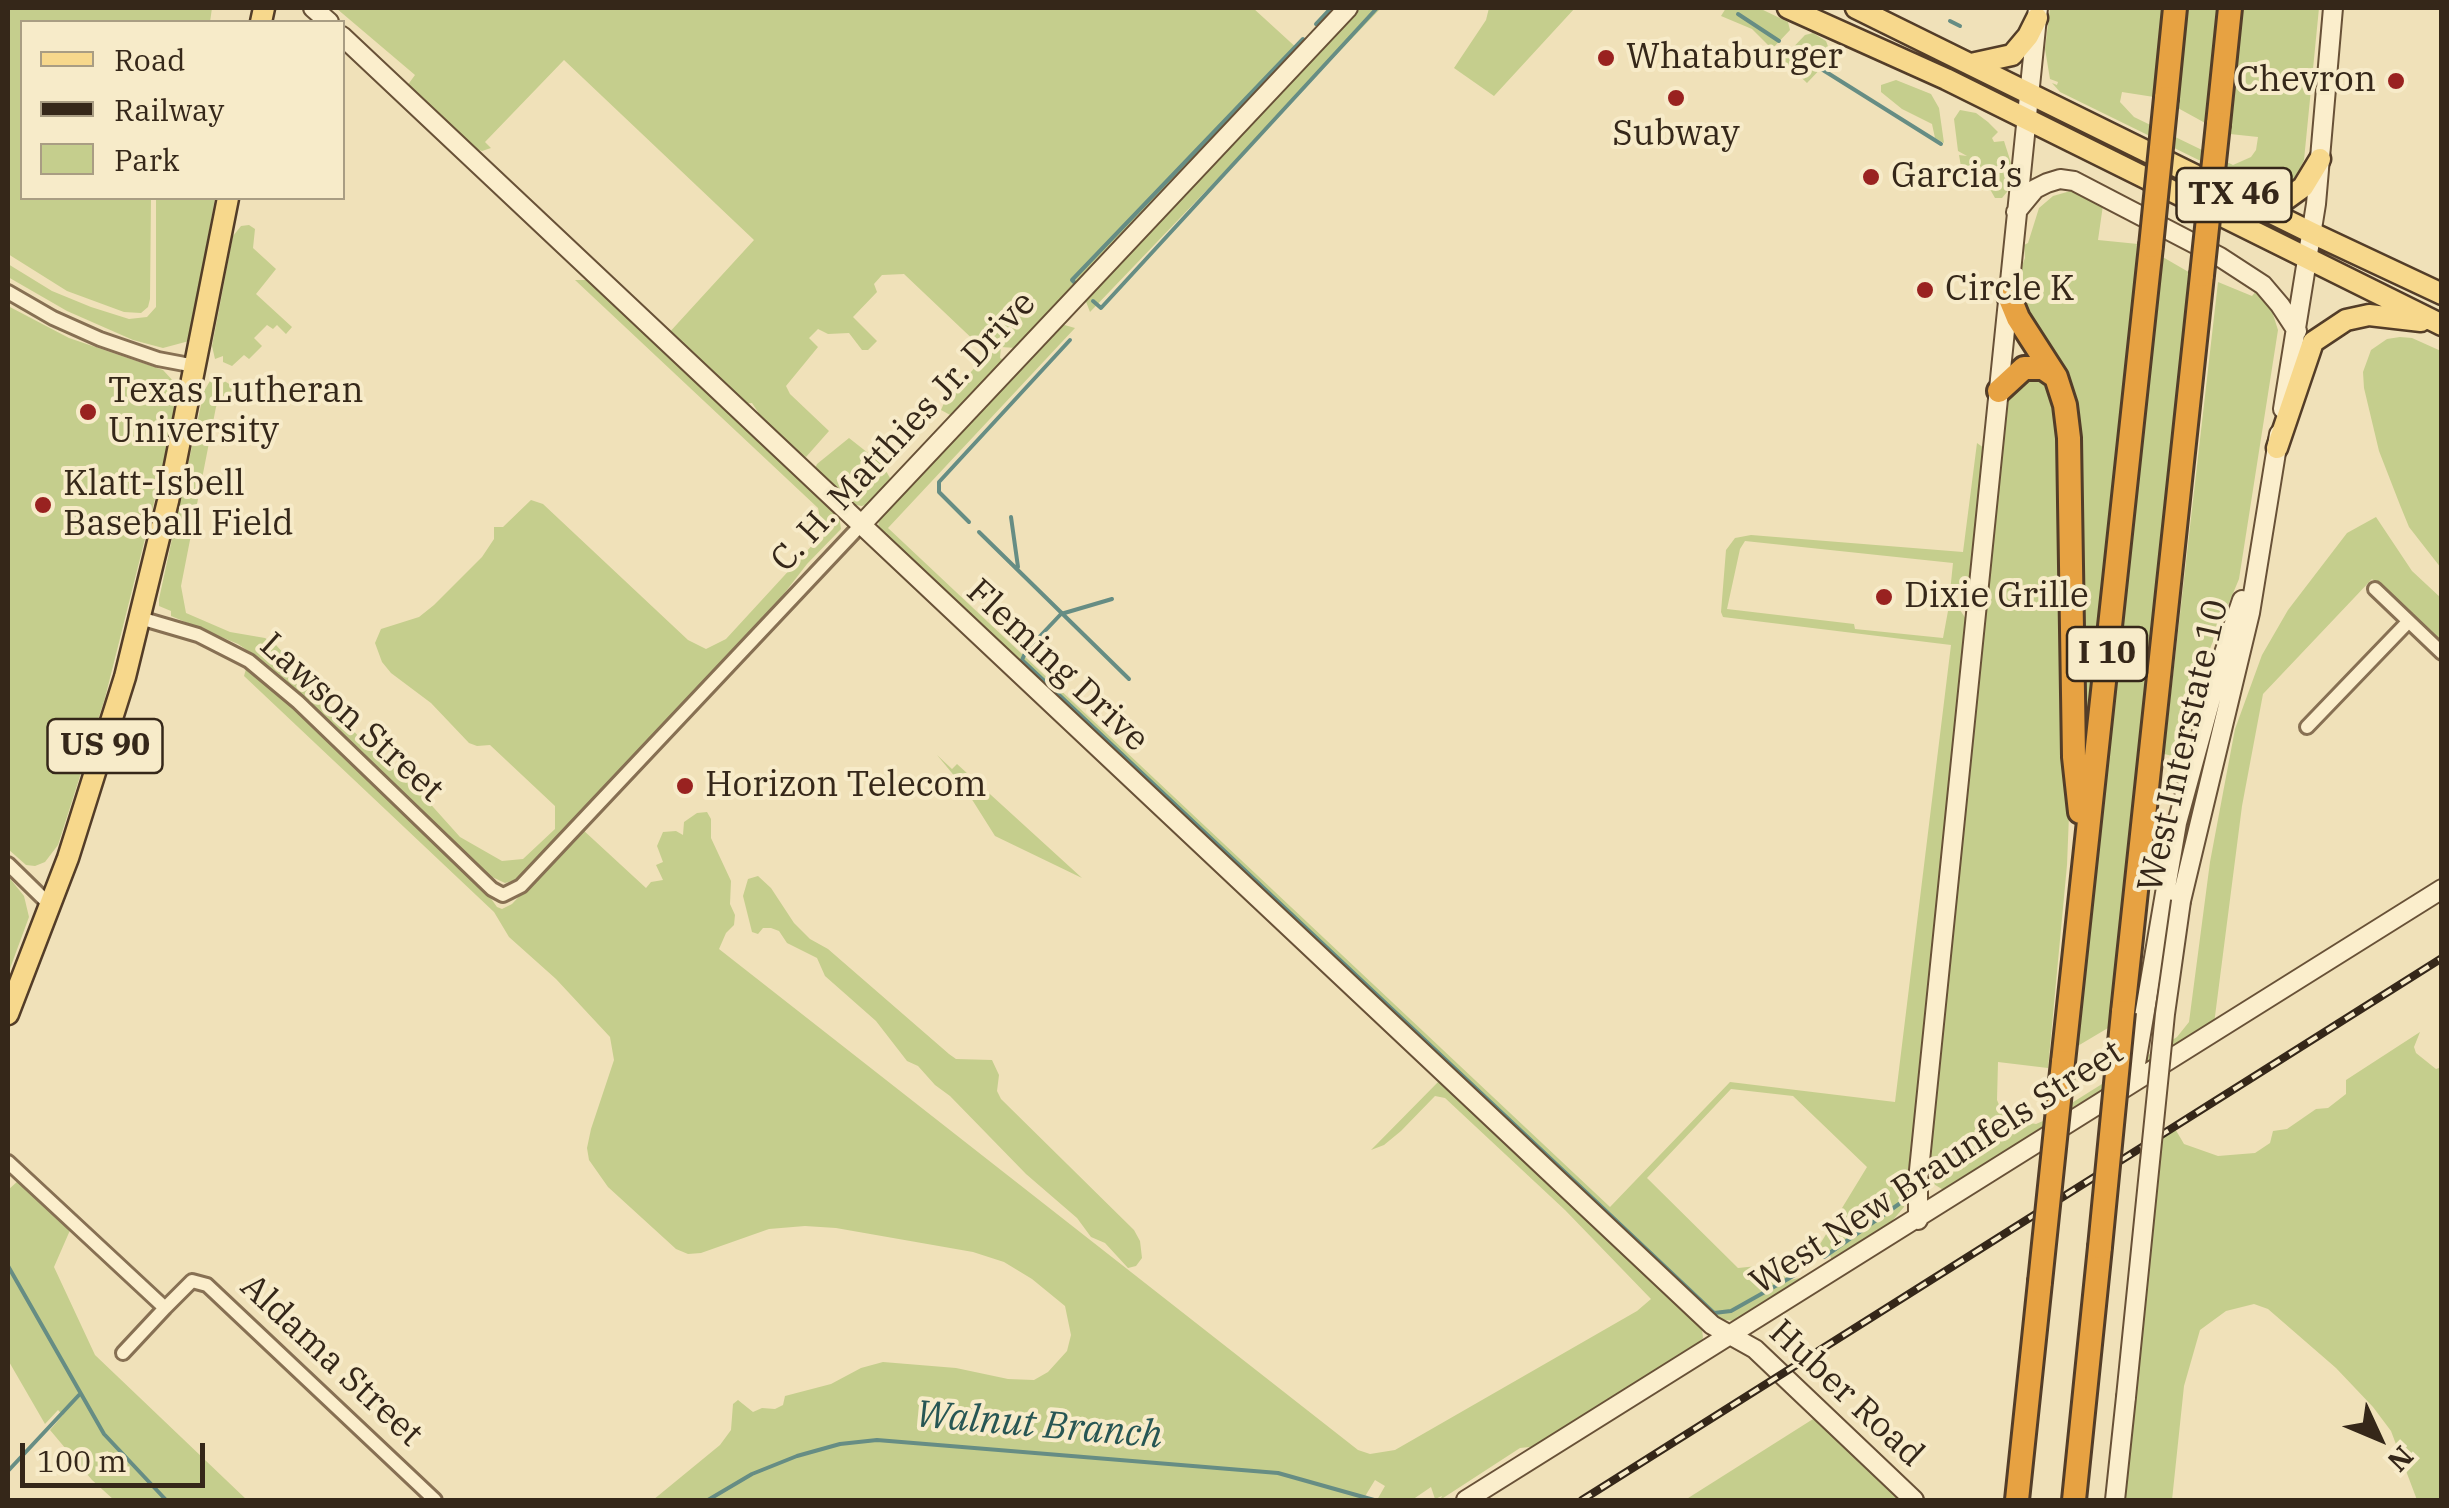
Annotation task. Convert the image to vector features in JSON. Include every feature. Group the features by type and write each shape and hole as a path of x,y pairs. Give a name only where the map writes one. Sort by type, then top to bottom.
{"highway":[{"name":"I 10","path":"2018,1500 2175,8"},
{"name":"I 10","path":"2074,1500 2230,8"},
{"path":"2009,296 2018,318 2056,377 2065,406 2074,757 2084,860"},
{"path":"1998,391 2024,368 2043,368 2056,377"}],"main road":[{"name":"TX 46","path":"1788,8 1946,79 2439,324"},
{"name":"TX 46","path":"1856,8 2312,234 2442,294"},
{"path":"1972,64 2012,55 2028,36 2038,13"},
{"path":"2258,207 2285,200 2303,188 2320,159"},
{"name":"US 90","path":"8,1014 51,906 108,737 140,618 228,200"},
{"path":"2276,448 2313,342 2326,330 2368,315 2439,324"}],"street":[{"name":"C. H. Matthies Jr. Drive","path":"503,894 521,886 1348,8"},
{"name":"West Interstate 10","path":"2115,1500 2165,1014 2181,901 2250,613 2309,260 2333,8"},
{"path":"1918,1220 1918,1180 2038,13"},
{"name":"Fleming Drive","path":"345,39 1712,1325 1733,1336"},
{"path":"2016,212 2035,190 2047,183 2060,179 2074,182 2220,257 2263,285 2297,332"},
{"path":"8,292 53,318 111,343 194,366"},
{"path":"2133,1080 2176,823 2221,662 2259,552"},
{"path":"2375,589 2442,653"},
{"name":"Lawson Street","path":"140,618 198,634 249,661 298,702 492,889 503,894"},
{"path":"2307,727 2408,622"},
{"path":"8,864 51,906"},
{"name":"West New Braunfels Street","path":"1466,1500 2442,889"},
{"path":"8,1162 165,1308 123,1353"},
{"name":"Aldama Street","path":"165,1308 192,1282 207,1285 435,1500"},
{"name":"Huber Road","path":"1733,1336 1754,1349 1914,1500"}],"green space":[{"path":"8,8 212,8 210,20 20,20 20,200 151,200 148,307 141,313 124,312 67,291 8,254"},
{"path":"336,8 1253,8 1300,51 1016,348 1001,347 1000,358 1006,361 952,416 941,410 944,403 989,357 904,274 882,275 874,284 877,292 853,317 877,341 868,350 862,350 849,333 828,334 818,329 809,338 818,347 786,386 829,431 806,457 752,416 758,412 752,403 740,404 667,335 754,240 564,60 485,142 491,148 482,151 471,147 407,86 415,75"},
{"path":"1355,8 1381,8 1090,312 1085,299"},
{"path":"1489,8 1575,8 1494,96 1454,68 1486,20"},
{"path":"1726,8 1759,8 1788,22 1790,30 1772,49 1752,29 1721,16"},
{"path":"2050,8 2163,8 2154,97 2122,92 2120,102 2134,117 2233,165 2251,157 2258,137 2230,134 2243,8 2319,8 2304,160 2293,184 2266,193 2060,92 2052,83 2058,82 2050,79 2045,49"},
{"path":"2186,8 2221,8 2207,124 2176,107"},
{"path":"1813,33 1826,41 1829,49 1826,63 1807,83 1782,59 1805,35"},
{"path":"1896,80 1931,94 1939,108 1944,143 1935,138 1932,124 1902,109 1881,92 1881,85"},
{"path":"1960,110 1976,113 1998,132 1992,138 1994,142 2004,141 2012,177 2011,187 2002,198 1995,198 1991,191 1963,178 1959,155 1967,156 1958,151 1954,119"},
{"path":"2074,190 2103,205 2098,240 2138,244 2089,714 2079,715 2074,432 2018,299 2023,283 2020,271 2024,245 2039,208 2053,196"},
{"path":"156,200 215,200 189,341 163,348 133,340 67,311 8,277 8,264 52,291 129,319 147,317 156,307"},
{"path":"241,226 255,229 253,248 276,269 256,294 292,327 286,334 277,325 273,329 267,325 254,338 262,346 249,359 244,355 232,366 223,362 223,356 215,359 212,346 233,236"},
{"path":"2161,256 2192,274 2113,1025 2076,1047"},
{"path":"588,277 839,515 841,529 680,711 520,879 505,883 490,876 257,657 238,644 171,616 171,611 159,606 159,599 204,391 210,381 216,380 218,385 219,380 226,382 237,389 228,398 220,399 216,407 181,586 186,613 230,632 265,638 276,645 369,748 399,769 460,837 502,861 523,859 555,829 555,806 490,745 469,743 431,703 391,673 375,643 381,629 419,617 434,605 482,557 494,539 494,527 503,527 531,500 543,504 688,640 706,649 726,639 817,540 822,529 818,508 575,280"},
{"path":"2218,282 2252,296 2257,290 2271,308 2278,330 2239,579 2191,694 2173,756 2164,754"},
{"name":"Texas Lutheran University","path":"8,306 69,338 163,370 175,383 177,392 166,455 105,698 58,845 45,862 35,866 26,865 8,849"},
{"path":"1061,324 1075,328 888,528 1610,1207 1730,1082 1895,1102 1951,645 1723,617 1726,550 1735,538 1751,535 1963,552 1977,443 1984,448 1973,583 1967,588 1957,594 1950,592 1953,563 1745,541 1727,609 1943,638 1948,611 1960,610 1968,622 1913,1151 1904,1207 1887,1227 1832,1262 1829,1251 1820,1257 1814,1254 1867,1167 1793,1096 1731,1089 1647,1178 1738,1268 1797,1262 1798,1272 1789,1280 1800,1278 1736,1321 1716,1319 1715,1312 1708,1313 878,532 879,517"},
{"path":"2400,337 2441,351 2441,568 2409,527 2379,451 2364,388 2363,372 2371,350 2387,339"},
{"path":"2043,377 2059,409 2070,790 2067,865 2048,1068 1998,1062 1997,1100 2002,1112 2013,1120 2036,1124 2043,1121 2177,1037 2189,1022 2210,862 2235,729 2262,655 2288,610 2347,533 2376,517 2412,571 2441,598 2441,645 2372,579 2263,694 2242,806 2214,1024 1945,1191 1932,1183 1929,1168 2007,396 2019,379"},
{"path":"849,438 882,464 890,478 871,503 862,506 849,504 814,471 817,464"},
{"path":"246,669 301,712 502,909 512,904 582,829 646,888 651,882 663,880 656,865 663,862 657,846 663,832 683,835 684,822 697,813 707,812 711,838 731,881 730,904 735,915 734,925 719,949 1358,1450 1370,1454 1395,1450 1637,1311 1651,1299 1565,1210 1445,1098 1435,1096 1401,1131 1371,1150 1441,1079 1696,1320 1703,1338 1696,1347 1539,1446 1520,1448 1440,1500 1442,1496 1435,1499 1431,1487 1412,1500 1377,1500 1385,1486 1375,1480 1364,1498 1368,1500 653,1500 720,1445 731,1430 733,1404 738,1400 753,1412 775,1409 783,1405 785,1396 831,1384 861,1368 883,1362 1034,1380 1048,1372 1067,1351 1071,1335 1065,1306 1004,1262 973,1252 836,1228 769,1229 701,1253 688,1254 676,1249 608,1187 589,1160 591,1129 614,1060 610,1037 556,979 509,937 494,912 244,676"},
{"path":"937,755 952,769 957,764 1082,878 995,836 966,790"},
{"path":"8,876 24,896 29,917 8,974"},
{"path":"758,876 810,939 828,949 949,1054 956,1059 992,1060 999,1075 997,1091 1001,1099 1134,1230 1142,1258 1136,1266 1128,1268 1105,1243 1091,1237 1077,1218 1026,1174 950,1096 918,1066 907,1061 876,1021 825,976 817,958 787,943 779,931 763,928 758,934 752,932 743,896 748,879"},
{"path":"2420,1032 2414,1047 2416,1053 2436,1069 2442,1067 2441,1500 2417,1500 2391,1431 2373,1407 2336,1368 2268,1309 2254,1304 2226,1311 2200,1330 2184,1386 2172,1500 2115,1500 2154,1139 2174,1127 2184,1144 2218,1156 2255,1153 2270,1143 2273,1131 2287,1129 2316,1109 2328,1108 2346,1094 2346,1080"},
{"path":"19,1180 71,1228 54,1267 95,1355 247,1500 114,1500 50,1430 63,1415 58,1410 45,1424 8,1360 8,1190"},
{"path":"1821,1414 1914,1500 1685,1500"}],"waterway":[{"path":"1316,24 1331,8"},
{"path":"1093,301 1101,308 1377,8"},
{"path":"1738,14 1779,41"},
{"path":"1950,21 1960,26"},
{"path":"1075,283 1072,280 1303,39"},
{"path":"1791,50 1941,144"},
{"path":"969,522 939,492 939,482 1070,340"},
{"path":"1011,517 1018,567"},
{"path":"979,532 1129,679"},
{"path":"1112,599 1061,614 1022,660 1714,1313 1731,1311 1795,1275"},
{"path":"1824,1257 1899,1204"},
{"name":"Walnut Branch","path":"8,1266 104,1434 166,1500"},
{"path":"8,1471 79,1395"},
{"name":"Walnut Branch","path":"708,1500 752,1474 797,1456 840,1444 877,1440 1278,1473 1374,1500"}],"railway":[{"path":"1582,1500 2442,958"}],"place":[{"name":"Whataburger","path":"1606,58"},
{"name":"Chevron","path":"2396,81"},
{"name":"Subway","path":"1676,98"},
{"name":"Garcia’s","path":"1871,177"},
{"name":"Circle K","path":"1925,290"},
{"name":"Texas Lutheran University","path":"88,412"},
{"name":"Klatt-Isbell Baseball Field","path":"43,505"},
{"name":"Dixie Grille","path":"1884,597"},
{"name":"Horizon Telecom","path":"685,786"}]}
